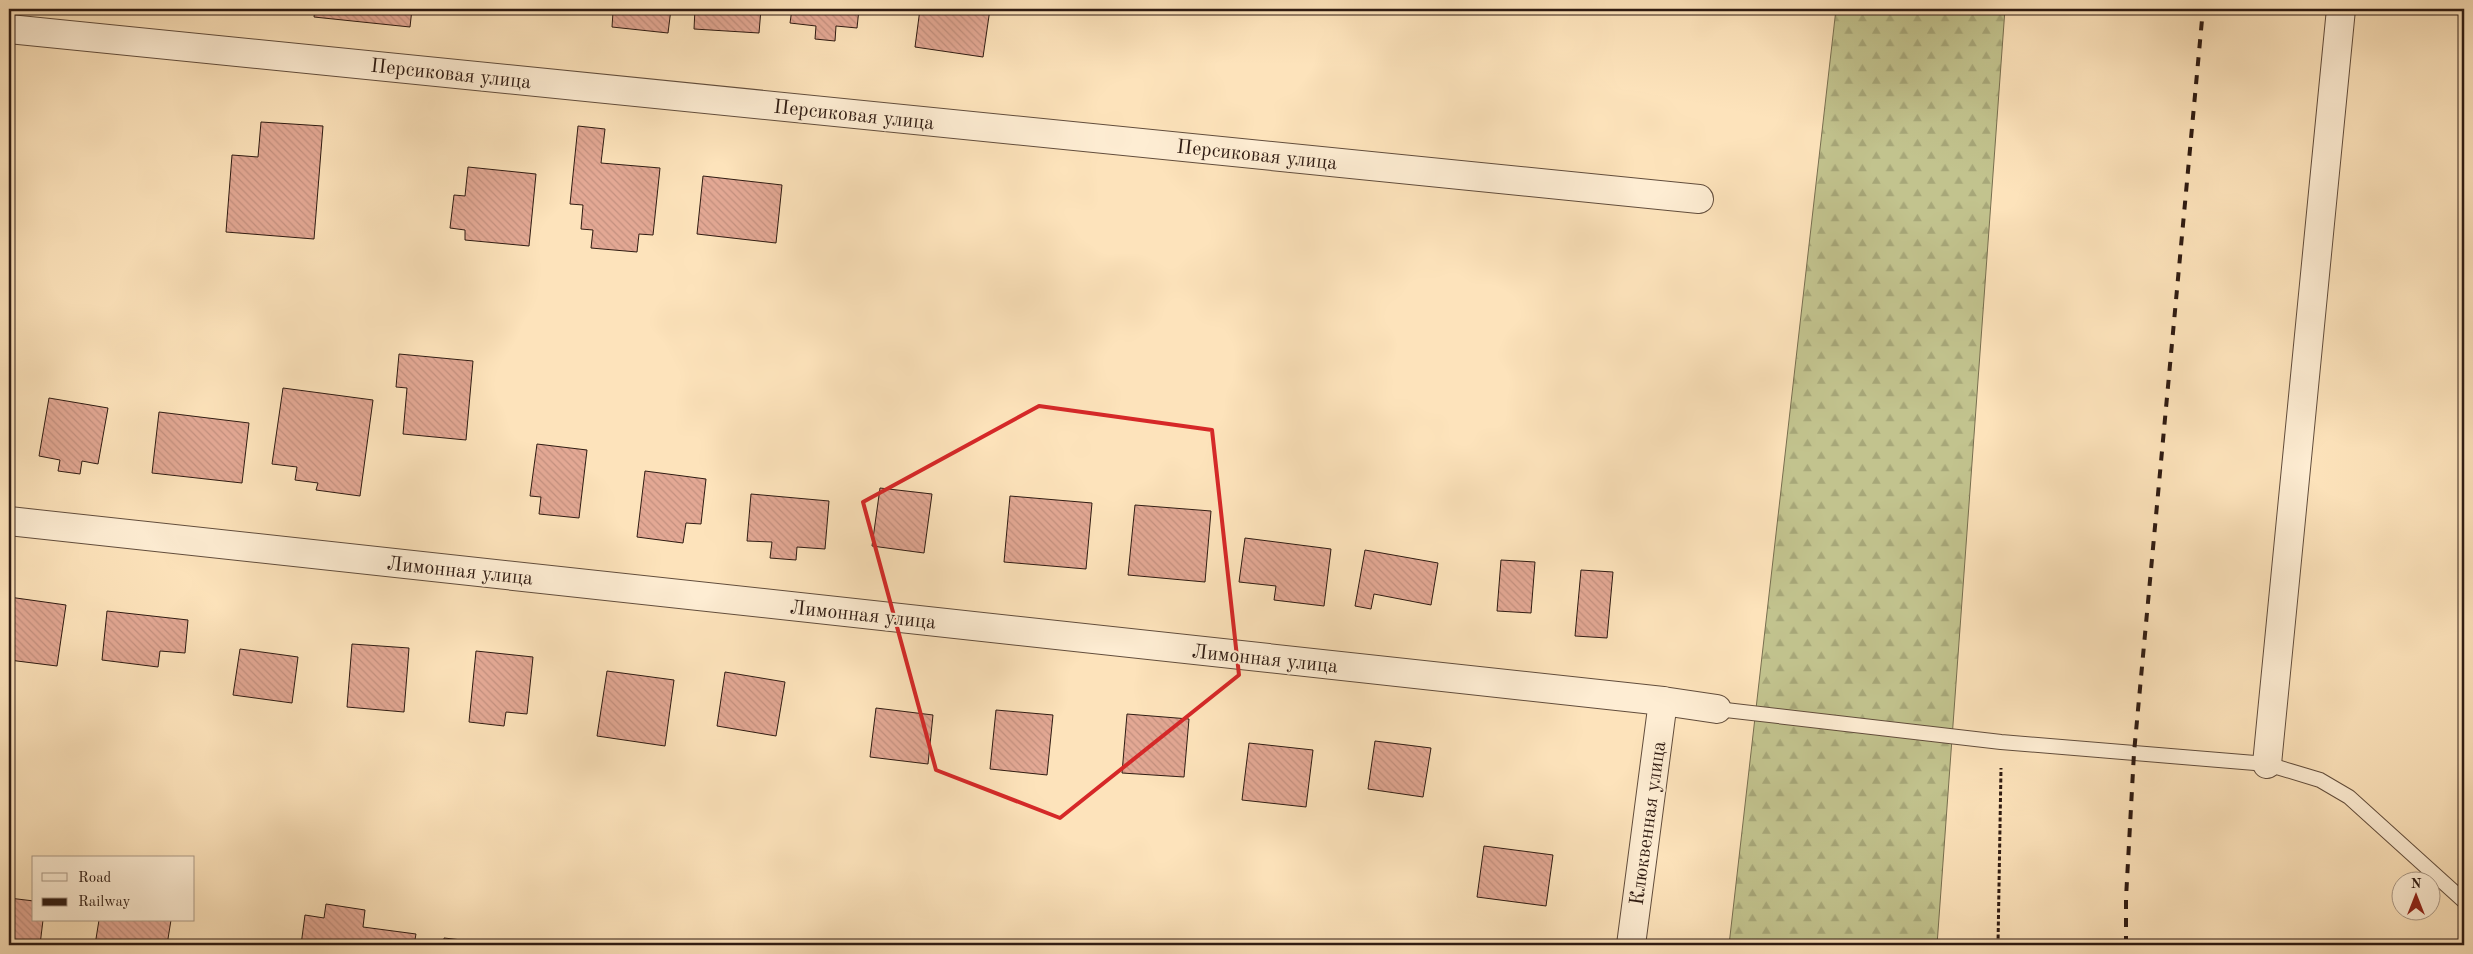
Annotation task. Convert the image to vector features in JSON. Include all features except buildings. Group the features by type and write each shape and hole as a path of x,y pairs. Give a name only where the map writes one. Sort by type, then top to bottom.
{"street":[{"path":"2267,764 2341,9"},
{"name":"Персиковая улица","path":"9,29 1699,199"},
{"name":"Лимонная улица","path":"9,521 1663,701 1717,709"},
{"name":"Клюквенная улица","path":"1631,945 1663,701"}],"lane":[{"path":"1717,709 2001,742 2267,764 2320,780 2349,796 2464,901"}],"path":[{"path":"1998,945 2001,742"}],"highlighted area":[{"path":"1039,406 1212,430 1239,675 1060,818 936,770 863,502"}],"green space":[{"path":"1836,9 2005,9 1937,945 1729,945"}],"railway":[{"path":"2126,945 2126,898 2134,753 2203,9"}]}
